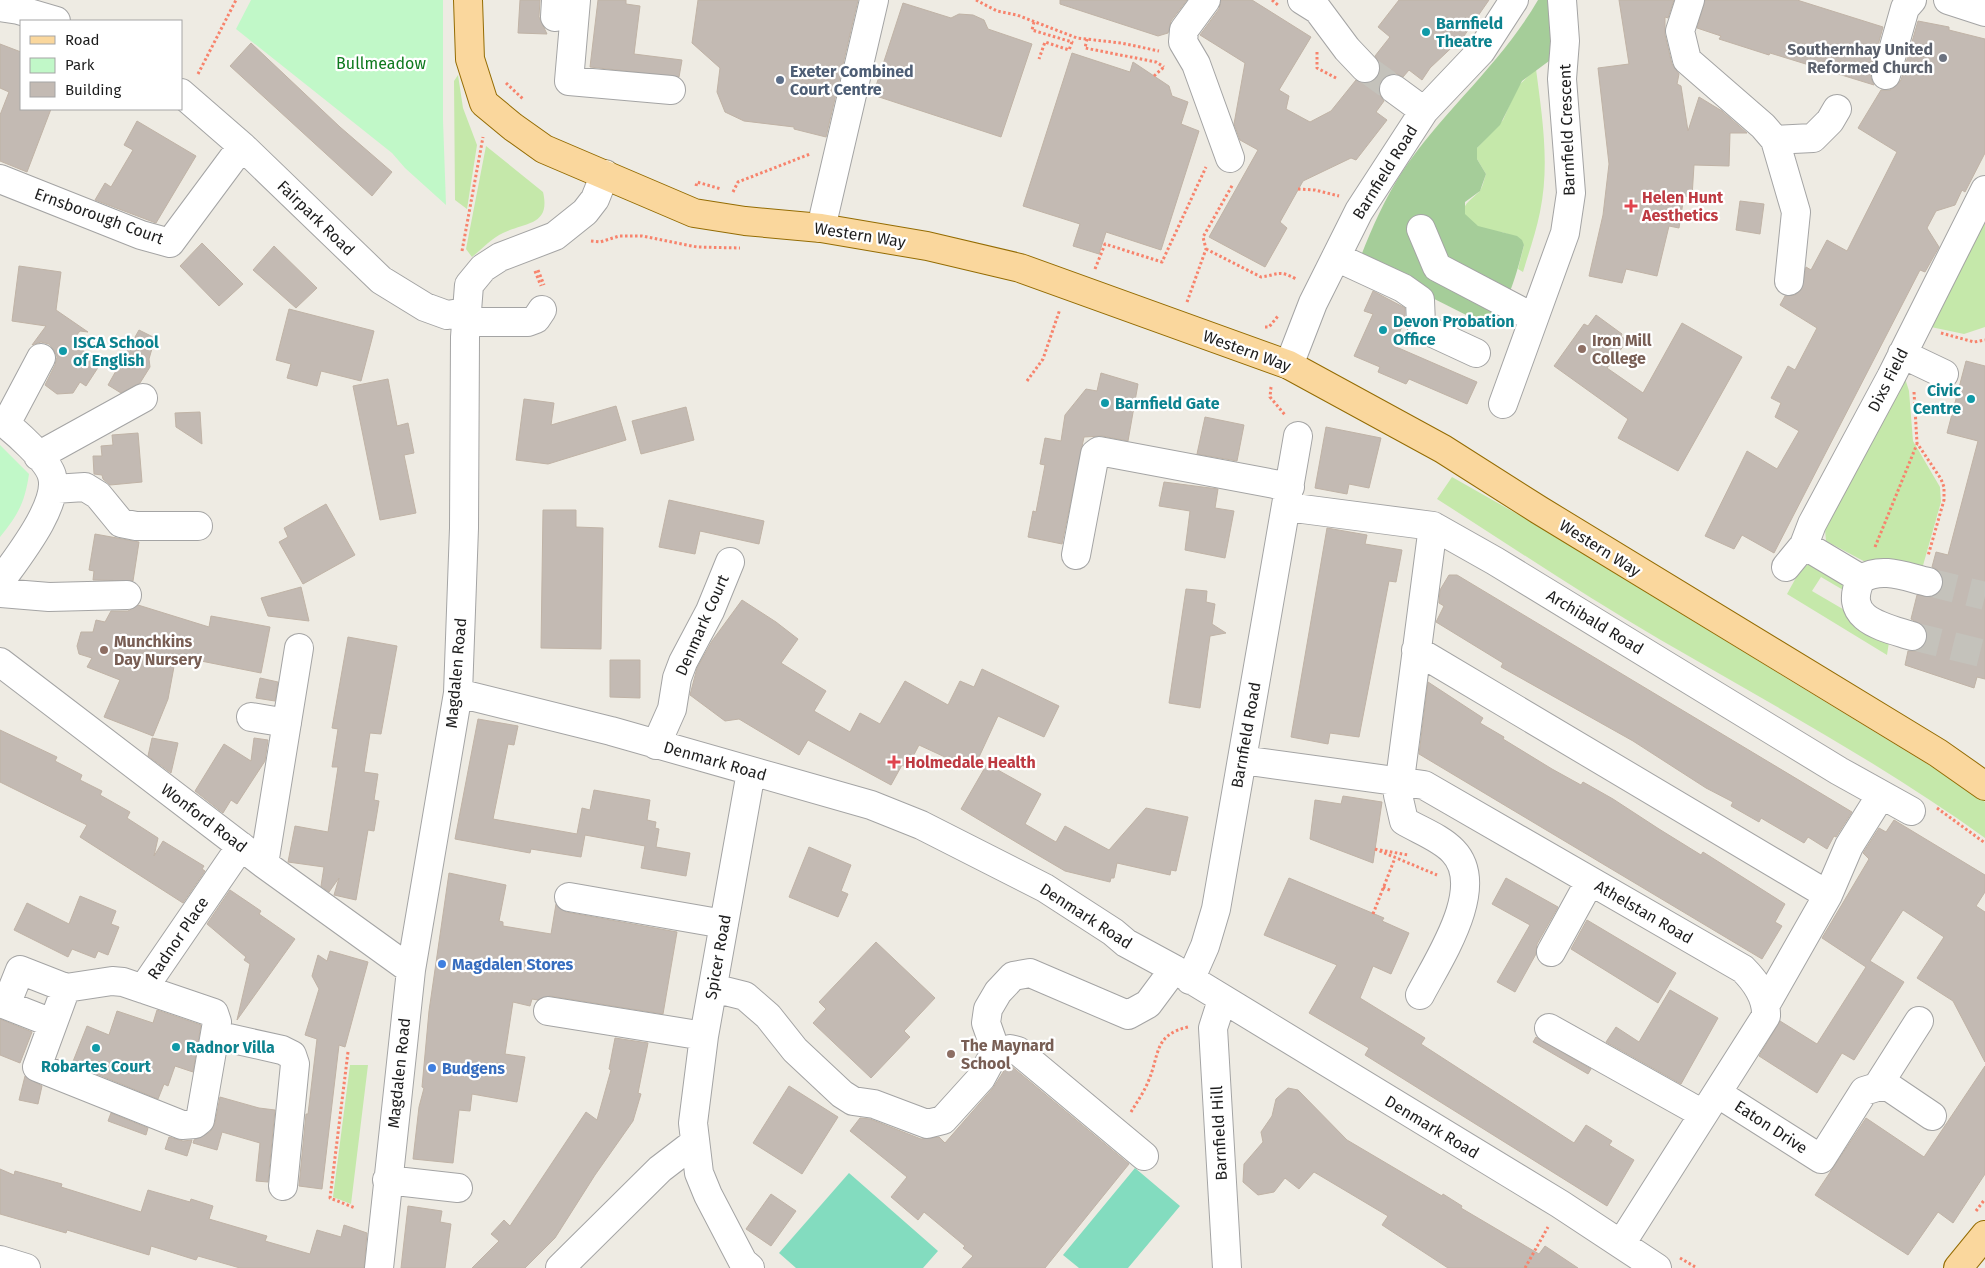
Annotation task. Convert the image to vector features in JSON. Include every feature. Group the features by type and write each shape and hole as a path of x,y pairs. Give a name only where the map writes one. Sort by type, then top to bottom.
{"main road":[{"path":"468,0 470,59 484,102"},
{"name":"Western Way","path":"484,102 513,127 544,148 694,213 744,221 821,228 927,246 1020,268 1289,365 1443,449 1571,530 1938,753 1985,786"},
{"path":"1958,1268 1985,1235"}],"street":[{"path":"576,0 569,81 671,90"},
{"path":"821,228 829,201 874,0"},
{"path":"1206,0 1184,30 1176,53 1196,64 1220,158"},
{"path":"1302,0 1318,10 1347,49 1366,68"},
{"name":"Barnfield Road","path":"1289,365 1313,303 1359,211 1424,111 1481,51 1514,0"},
{"name":"Barnfield Crescent","path":"1503,404 1565,233 1571,193 1562,78 1565,41 1562,0"},
{"path":"1690,0 1680,31 1687,60 1763,126 1775,140 1796,212 1789,281"},
{"path":"1886,75 1905,8 1912,0"},
{"path":"1948,0 1985,12"},
{"path":"0,7 19,10 53,20"},
{"path":"1394,89 1424,111"},
{"name":"Fairpark Road","path":"184,95 242,146 381,280 425,307 447,315 465,331 528,322 536,319 542,305"},
{"path":"1775,140 1813,138 1830,121 1837,109"},
{"name":"Ernsborough Court","path":"0,179 141,235 170,243 242,146"},
{"path":"476,275 500,257 555,236 578,218 595,199 605,174"},
{"name":"Dixs Field","path":"1786,567 1804,545 1812,524 1908,357 1985,190"},
{"path":"1421,229 1437,267 1534,318"},
{"path":"1336,256 1403,288 1420,300 1421,324 1435,334 1476,354"},
{"name":"Magdalen Road","path":"379,1268 411,970 458,693 464,528 465,331 469,285 476,275"},
{"path":"1908,357 1944,374"},
{"path":"0,582 32,534 47,507 54,489 52,475 38,456 3,422 41,358"},
{"path":"38,456 143,398"},
{"name":"Barnfield Road","path":"994,1054 994,1043 986,1023 988,1009 998,992 1013,976 1030,974 1128,1015 1148,1004 1182,974 1205,946 1216,909 1288,497 1294,428"},
{"path":"1076,555 1095,454 1099,451 1288,497"},
{"path":"54,489 85,487 98,495 121,523 136,526 198,526"},
{"name":"Archibald Road","path":"1288,497 1433,526 1898,804"},
{"path":"1420,996 1458,917 1464,898 1466,876 1458,856 1452,848 1404,821 1398,795 1433,526"},
{"path":"1804,545 1865,577 1891,573 1924,582"},
{"name":"Denmark Court","path":"656,745 672,709 677,678 683,662 710,611 730,562"},
{"path":"1865,577 1857,588 1856,599 1858,607 1866,618 1874,624 1912,636"},
{"path":"0,593 49,597 127,594"},
{"path":"264,864 299,648"},
{"path":"1416,650 1828,895"},
{"name":"Wonford Road","path":"0,662 264,864 411,970"},
{"name":"Denmark Road","path":"458,693 656,745 870,805 921,826 1045,888 1113,932 1126,943 1182,974 1560,1204 1657,1268"},
{"path":"251,717 287,723"},
{"name":"Athelstan Road","path":"1242,760 1400,780 1424,785 1743,969 1754,981 1766,1004"},
{"name":"Spicer Road","path":"750,772 704,1036 695,1101 694,1143 699,1173 708,1195 743,1262 750,1268"},
{"path":"1622,1244 1766,1016 1766,1004 1828,895 1849,846 1898,804"},
{"name":"Radnor Place","path":"52,1023 3,1004 20,970 66,988 118,981 143,989 241,846"},
{"path":"1551,952 1590,881"},
{"path":"569,896 724,924"},
{"path":"66,988 36,1067 189,1126 200,1120 202,1113 217,1017 210,1011 143,989"},
{"path":"713,988 745,996 768,1016 795,1050 842,1094 853,1101 874,1104 928,1124 943,1120 981,1078 994,1054 1010,1049 1018,1052 1144,1156"},
{"name":"Barnfield Hill","path":"1222,1000 1213,1028 1227,1268"},
{"path":"548,1011 704,1036"},
{"name":"Eaton Drive","path":"1710,1103 1820,1160 1864,1091 1877,1087 1919,1021"},
{"path":"1549,1028 1710,1103"},
{"path":"214,1043 282,1050 292,1055 295,1064 283,1186"},
{"path":"1877,1087 1889,1088 1932,1116"},
{"path":"560,1268 660,1169 694,1143"},
{"path":"387,1180 458,1188"},
{"path":"0,1260 26,1268"}],"path":[{"path":"184,95 236,0"},
{"path":"976,0 997,10 1087,39 1121,43 1157,52 1176,53"},
{"path":"1034,22 1032,30 1072,42 1069,50 1045,42 1039,59"},
{"path":"1087,39 1085,48 1156,62 1164,67"},
{"path":"1154,76 1176,53"},
{"path":"503,80 529,104"},
{"path":"476,275 462,254 483,143 484,102"},
{"path":"733,192 738,182 810,154 816,148"},
{"path":"1093,275 1105,244 1162,262 1220,158 1241,169 1203,238 1206,249 1185,306"},
{"path":"688,180 697,182"},
{"path":"1298,189 1315,190 1343,199"},
{"path":"600,242 619,236 642,236 697,246 749,248"},
{"path":"1206,249 1261,277 1274,272 1284,272 1297,279"},
{"path":"536,265 542,305"},
{"path":"1294,287 1302,271"},
{"path":"537,276 542,305"},
{"path":"1027,380 1043,359 1062,304"},
{"path":"1259,328 1269,327 1282,311"},
{"path":"1934,331 1974,342 1985,340"},
{"path":"1865,577 1868,565 1917,443 1913,389 1907,374 1908,357"},
{"path":"1262,384 1270,387 1270,397 1294,428"},
{"path":"1917,443 1944,487 1944,500 1924,582"},
{"path":"1898,804 1922,800 1941,810 1985,843"},
{"path":"1409,855 1375,849 1444,878"},
{"path":"1373,914 1395,858"},
{"path":"1383,887 1392,891"},
{"path":"1116,1133 1127,1120 1149,1081 1161,1040 1185,1027"},
{"path":"348,1052 330,1198 355,1208"},
{"path":"1525,1268 1560,1204"}],"green space":[{"name":"Bullmeadow","path":"251,0 443,0 443,120 446,205 405,168 392,153 236,29"},
{"path":"1538,0 1555,0 1556,39 1549,61 1522,81 1500,125 1477,148 1477,159 1486,174 1480,191 1465,202 1465,214 1478,226 1517,236 1524,245 1515,278 1507,298 1496,317 1488,326 1359,261 1378,215 1402,172 1435,128 1507,45"},
{"path":"1536,69 1544,140 1543,194 1538,220 1523,272 1518,269 1524,245 1518,239 1506,233 1487,230 1475,225 1468,220 1464,211 1467,203 1479,192 1486,174 1477,159 1477,148 1503,120 1518,86"},
{"path":"458,75 463,108 477,145 467,209 455,200 454,81"},
{"path":"486,146 543,192 543,211 540,217 534,221 499,235 472,257 466,249"},
{"path":"1985,215 1985,327 1964,334 1931,327"},
{"path":"1904,375 1909,391 1913,441 1940,487 1941,502 1922,569 1871,565 1826,541 1825,529"},
{"path":"0,445 29,474 20,508 0,537"},
{"path":"1452,477 1526,519 1978,795 1985,802 1985,838 1906,784 1575,588 1437,499"},
{"path":"1809,563 1840,573 1850,594 1821,577 1812,591 1853,615 1863,630 1889,642 1887,655 1787,594 1798,574"},
{"path":"350,1065 368,1065 351,1204 333,1197"},
{"path":"1135,1168 1180,1206 1128,1268 1079,1268 1063,1255"},
{"path":"849,1173 938,1251 923,1268 796,1268 779,1253"}],"building":[{"path":"520,0 540,0 539,17 547,34 518,33"},
{"path":"598,0 626,0 626,4 640,6 634,54 682,60 679,77 590,67"},
{"name":"Exeter Combined Court Centre","path":"698,0 858,0 826,137 794,129 794,127 744,121 725,112 717,92 720,68 692,43"},
{"path":"1060,0 1187,0 1171,21 1168,33 1158,36 1060,4"},
{"path":"1221,0 1252,0 1311,37 1279,90 1289,96 1286,109 1310,122 1331,111 1356,80 1368,83 1376,79 1380,73 1380,65 1375,56 1390,37 1378,27 1399,0 1489,0 1464,36 1430,68 1422,80 1409,70 1403,77 1395,73 1387,75 1382,79 1378,88 1384,101 1376,112 1387,120 1356,160 1351,158 1303,181 1280,222 1287,228 1265,267 1209,237 1258,150 1240,140 1234,124 1245,63 1200,35 1219,9"},
{"path":"1619,0 1674,0 1668,18 1665,17 1665,35 1672,64 1679,74 1677,84 1681,86 1688,131 1699,97 1722,111 1747,133 1730,133 1729,166 1694,165 1692,197 1684,196 1679,228 1669,226 1657,276 1626,269 1622,283 1589,276 1603,215 1609,164 1598,68 1629,64"},
{"path":"1705,0 1797,0 1883,27 1871,71 1874,85 1719,39 1721,36 1697,28"},
{"path":"903,3 951,18 959,14 973,15 984,20 988,29 1032,44 1001,137 873,95"},
{"path":"1918,21 1949,27 1949,30 1985,39 1985,153 1965,192 1962,190 1955,205 1936,211 1927,228 1939,247 1925,272 1920,270 1774,553 1742,535 1734,549 1705,536 1747,451 1777,469 1799,431 1775,417 1781,403 1771,398 1788,366 1795,370 1817,328 1780,305 1785,296 1795,295 1801,290 1806,267 1811,270 1827,240 1847,251 1897,152 1858,128 1881,90 1890,90 1901,80"},
{"path":"251,43 340,127 392,172 372,196 230,66"},
{"path":"0,44 20,52 20,110 51,110 27,172 0,161 0,115 9,92 0,88"},
{"path":"1072,53 1130,72 1133,62 1169,86 1172,96 1188,102 1181,124 1199,131 1161,250 1106,232 1099,254 1073,246 1080,224 1023,206"},
{"path":"137,121 196,156 156,223 95,200 105,183 111,187 133,150 124,145"},
{"path":"1740,201 1764,204 1760,234 1736,230"},
{"path":"202,243 243,284 219,306 180,266"},
{"path":"274,246 317,288 296,308 253,270"},
{"path":"19,266 61,272 56,310 88,332 80,331 71,342 101,363 86,386 80,382 73,393 57,394 45,385 57,357 49,344 41,342 32,345 46,326 12,321"},
{"name":"Devon Probation Office","path":"1373,291 1405,308 1405,319 1394,346 1477,382 1467,404 1409,379 1406,384 1378,372 1380,367 1354,356 1373,314 1364,311"},
{"path":"289,309 374,331 361,381 321,371 317,386 287,378 291,364 276,360"},
{"path":"1596,315 1622,334 1621,336 1627,341 1607,368 1643,393 1682,323 1742,357 1678,471 1618,438 1628,419 1554,366 1584,324 1588,326"},
{"path":"139,330 155,338 149,359 150,367 140,383 121,393 108,385"},
{"path":"1966,361 1985,366 1985,679 1977,677 1974,688 1905,665 1908,651 1916,651 1922,648 1927,641 1927,633 1924,626 1911,619 1917,595 1933,597 1939,593 1943,586 1943,577 1938,570 1932,567 1936,552 1948,555 1978,441 1947,433"},
{"path":"1101,373 1138,384 1128,441 1102,436 1084,437 1062,544 1028,537 1033,511 1036,512 1045,465 1040,464 1045,438 1061,441 1065,415 1086,389 1097,391"},
{"path":"388,379 397,426 408,423 414,453 404,455 416,513 380,520 353,386"},
{"path":"524,399 554,403 551,425 616,406 626,440 548,464 516,460"},
{"path":"686,407 694,440 641,454 632,421"},
{"path":"200,412 202,444 176,427 175,413"},
{"path":"1205,417 1244,425 1237,461 1197,454"},
{"path":"1326,427 1381,438 1369,488 1349,484 1347,494 1315,488"},
{"path":"138,433 142,482 110,485 103,479 102,475 94,474 93,456 102,456 101,446 113,445 112,435"},
{"path":"1164,482 1218,489 1215,508 1234,511 1225,558 1185,550 1190,511 1159,506"},
{"path":"669,500 764,521 759,544 700,531 695,554 659,547"},
{"path":"326,504 355,555 303,584 279,542 288,537 284,528"},
{"path":"543,510 576,510 576,527 603,528 601,649 541,648"},
{"path":"1327,528 1367,535 1365,544 1402,550 1396,582 1389,581 1359,737 1330,733 1328,744 1291,737"},
{"path":"95,534 139,542 133,581 93,580 94,571 89,570"},
{"path":"1449,575 1457,575 1852,812 1827,849 1808,837 1804,843 1761,818 1759,822 1731,806 1733,802 1706,788 1633,741 1501,667 1503,663 1436,622 1444,606 1439,603 1440,590"},
{"path":"301,587 309,621 268,616 261,598"},
{"path":"1186,589 1207,591 1206,602 1215,604 1212,624 1226,633 1210,636 1200,708 1169,703"},
{"path":"742,600 798,639 781,663 826,691 814,711 850,732 860,713 880,724 905,681 948,705 960,681 974,687 982,669 1059,706 1044,737 998,716 973,770 919,745 907,768 902,765 891,785 808,740 799,755 739,719 725,721 690,695 697,668 712,641"},
{"path":"138,605 209,627 211,616 270,627 261,673 176,656 168,699 153,736 104,717 120,680 87,667 92,658 79,654 77,646 81,632 93,632 96,620 105,622 111,611 128,611"},
{"path":"348,637 397,646 381,734 370,733 364,772 378,774 374,800 379,801 374,831 368,830 356,900 334,895 339,878 329,892 321,886 324,867 288,862 295,826 328,832 338,767 332,767 338,729 332,728"},
{"path":"610,660 640,660 640,698 610,697"},
{"path":"260,678 278,682 275,701 256,698"},
{"path":"1428,682 1483,718 1480,723 1504,737 1503,739 1581,785 1583,782 1613,799 1701,855 1703,852 1785,904 1775,922 1782,926 1762,959 1419,754"},
{"path":"478,719 518,726 514,745 508,744 493,819 577,834 582,808 590,810 594,790 650,800 647,820 656,822 655,828 659,829 656,847 690,853 686,876 641,868 645,846 585,835 581,857 531,849 530,853 455,839"},
{"path":"0,730 57,757 55,761 82,775 80,780 102,791 100,795 130,812 127,818 158,838 154,856 163,841 204,866 202,869 205,871 183,903 80,837 87,825 0,782"},
{"path":"152,738 178,743 171,773 148,756"},
{"path":"254,738 268,740 265,761 237,804 231,800 223,813 195,791 224,744 251,761"},
{"path":"987,764 1041,794 1025,824 1056,842 1065,826 1109,850 1146,808 1188,817 1176,871 1171,870 1170,875 1117,863 1114,878 1111,878 1110,882 1065,871 961,809"},
{"path":"1343,796 1382,802 1373,863 1310,839 1315,800 1341,804"},
{"path":"1894,820 1985,875 1985,892 1976,906 1985,912 1985,1062 1953,1001 1917,978 1944,937 1903,910 1870,961 1904,982 1854,1060 1842,1053 1817,1093 1759,1056 1780,1021 1817,1044 1866,967 1822,938 1869,859 1863,853 1879,828 1886,832"},
{"path":"809,847 851,865 841,891 848,894 838,917 789,897"},
{"path":"449,873 506,885 499,921 503,922 503,926 551,934 556,904 566,912 677,932 663,1014 550,996 538,1000 532,999 530,1006 513,1002 505,1054 525,1057 517,1102 472,1094 470,1111 459,1110 453,1163 413,1159 419,1107 424,1088 422,1087 429,1011"},
{"path":"1289,878 1384,918 1382,921 1409,933 1391,974 1373,966 1360,998 1425,1038 1421,1044 1574,1143 1586,1125 1612,1141 1609,1145 1634,1160 1607,1206 1365,1055 1369,1048 1309,1013 1337,965 1264,935"},
{"path":"1506,878 1558,907 1537,944 1536,954 1515,992 1497,982 1530,925 1492,904"},
{"path":"230,890 261,911 259,914 295,939 237,1020 250,964 244,960 246,957 207,924"},
{"path":"80,896 116,911 111,924 119,927 108,955 98,951 95,958 72,949 68,957 14,930 27,903 69,924"},
{"path":"1587,920 1676,973 1658,1003 1571,949"},
{"path":"876,942 935,998 904,1031 910,1037 871,1078 813,1023 826,1009 819,1002"},
{"path":"330,951 368,962 345,1047 339,1045 322,1189 299,1186 306,1114 308,1114 317,1039 305,1035 319,989 312,976 318,955 327,961"},
{"path":"1670,990 1718,1018 1681,1084 1606,1042 1616,1027 1639,1042"},
{"path":"157,1010 201,1025 193,1072 175,1066 168,1086 164,1084 158,1099 72,1064 87,1026 109,1035 117,1011 153,1023"},
{"path":"0,1019 32,1032 20,1063 0,1055"},
{"path":"1536,1037 1591,1069 1588,1074 1533,1042"},
{"path":"615,1038 648,1043 638,1093 641,1094 633,1121 595,1175 555,1238 525,1268 472,1268 499,1241 491,1234 504,1220 510,1226 586,1112 597,1120 611,1070 609,1069"},
{"path":"1010,1065 1129,1164 1045,1268 962,1268 973,1256 963,1248 965,1246 924,1212 918,1220 891,1197 907,1177 850,1131 860,1118 870,1119 921,1139 939,1137 945,1143 993,1088 1007,1066"},
{"path":"1985,1066 1985,1174 1953,1223 1938,1212 1908,1255 1815,1195 1866,1118 1924,1157"},
{"path":"25,1076 42,1086 38,1104 19,1100"},
{"path":"789,1086 838,1117 802,1174 753,1143"},
{"path":"1288,1088 1298,1090 1347,1140 1442,1196 1443,1194 1462,1206 1461,1208 1539,1254 1545,1246 1578,1268 1448,1268 1382,1225 1388,1216 1314,1172 1299,1189 1285,1178 1274,1192 1258,1195 1243,1182 1244,1164 1263,1142 1261,1132 1272,1116 1276,1099"},
{"path":"220,1097 259,1108 275,1110 268,1182 256,1181 260,1143 222,1132 217,1150 193,1143 194,1140 210,1132 215,1123"},
{"path":"111,1113 148,1128 146,1135 108,1121"},
{"path":"169,1137 183,1141 192,1140 187,1156 165,1149"},
{"path":"0,1169 14,1175 15,1171 62,1184 61,1187 141,1212 148,1190 190,1202 191,1199 213,1206 209,1219 267,1236 265,1241 310,1254 317,1230 341,1237 344,1225 367,1233 364,1268 240,1268 198,1256 196,1260 151,1246 149,1255 67,1230 66,1233 0,1214"},
{"path":"771,1194 796,1211 771,1246 746,1229"},
{"path":"408,1206 442,1211 440,1222 451,1224 445,1268 401,1268"}],"tunnel":[{"path":"1365,68 1394,89"},
{"path":"1928,582 1985,596"},
{"path":"1912,636 1985,654"}],"place":[{"name":"Barnfield Theatre","path":"1426,32"},
{"name":"Southernhay United Reformed Church","path":"1943,58"},
{"name":"Exeter Combined Court Centre","path":"780,80"},
{"name":"Helen Hunt Aesthetics","path":"1631,206"},
{"name":"Devon Probation Office","path":"1383,330"},
{"name":"Iron Mill College","path":"1582,349"},
{"name":"ISCA School of English","path":"63,351"},
{"name":"Civic Centre","path":"1971,399"},
{"name":"Barnfield Gate","path":"1105,403"},
{"name":"Munchkins Day Nursery","path":"104,650"},
{"name":"Holmedale Health","path":"894,762"},
{"name":"Magdalen Stores","path":"442,964"},
{"name":"Radnor Villa","path":"176,1047"},
{"name":"Robartes Court","path":"96,1048"},
{"name":"The Maynard School","path":"951,1054"},
{"name":"Budgens","path":"432,1068"}]}
